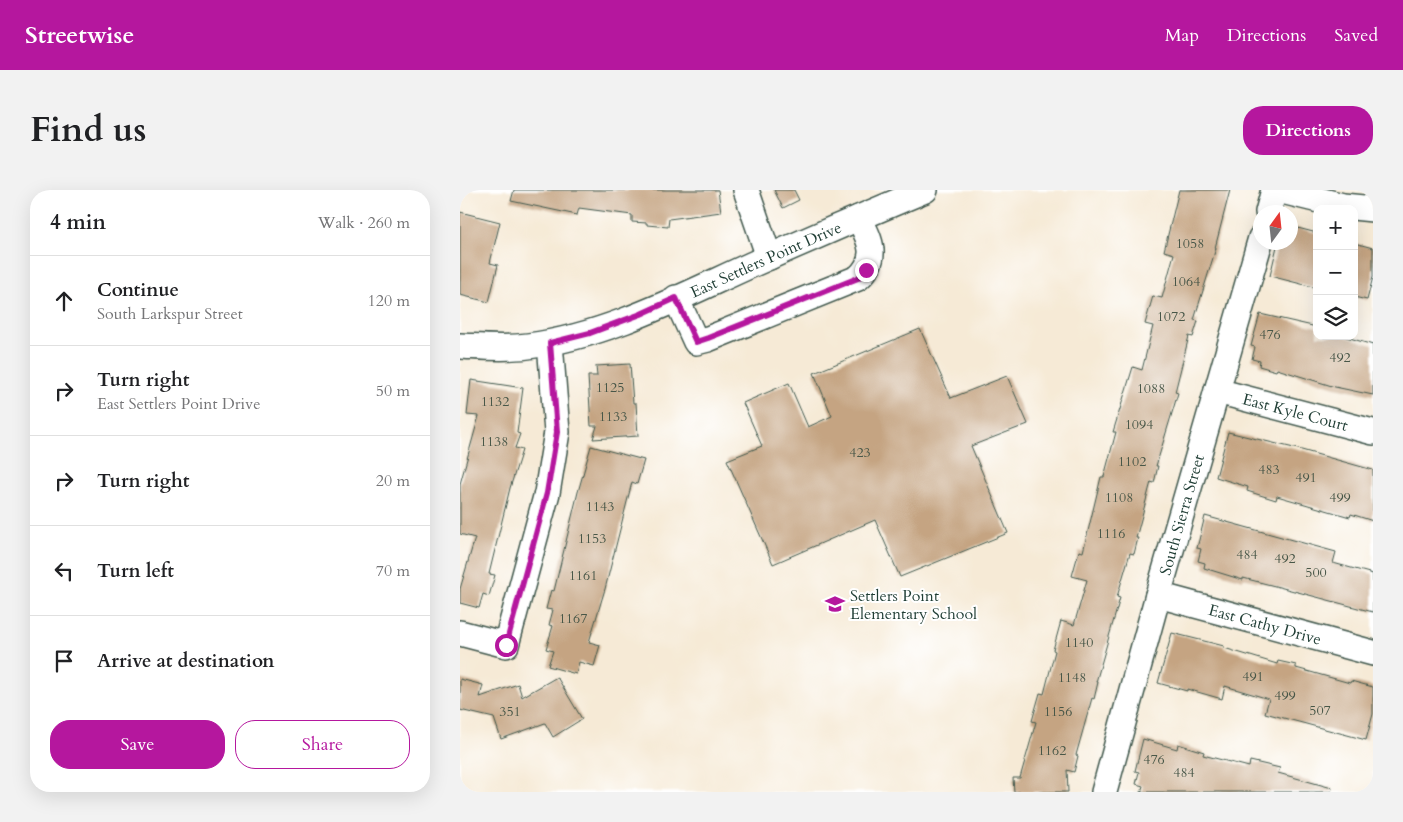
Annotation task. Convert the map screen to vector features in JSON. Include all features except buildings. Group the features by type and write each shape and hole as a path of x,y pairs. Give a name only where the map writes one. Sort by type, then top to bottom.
{"street":[{"path":"746,190 769,257"},
{"name":"East Settlers Point Drive","path":"460,346 500,348 526,346 550,343 590,333 641,314 925,190"},
{"path":"1271,205 1276,190 1343,206 1373,208"},
{"path":"676,298 696,342 858,278 866,270 871,255 871,243 859,218"},
{"name":"South Sierra Street","path":"1104,792 1257,250"},
{"path":"460,633 506,645 547,493 557,432 550,343"},
{"name":"East Kyle Court","path":"1217,392 1373,432"},
{"name":"East Cathy Drive","path":"1158,595 1373,653"}],"place":[{"name":"Settlers Point Elementary School","path":"835,604"}],"route":[{"path":"506,645 547,493 557,432 550,343 590,333 641,314 676,298 696,342 858,278 866,270"}]}
